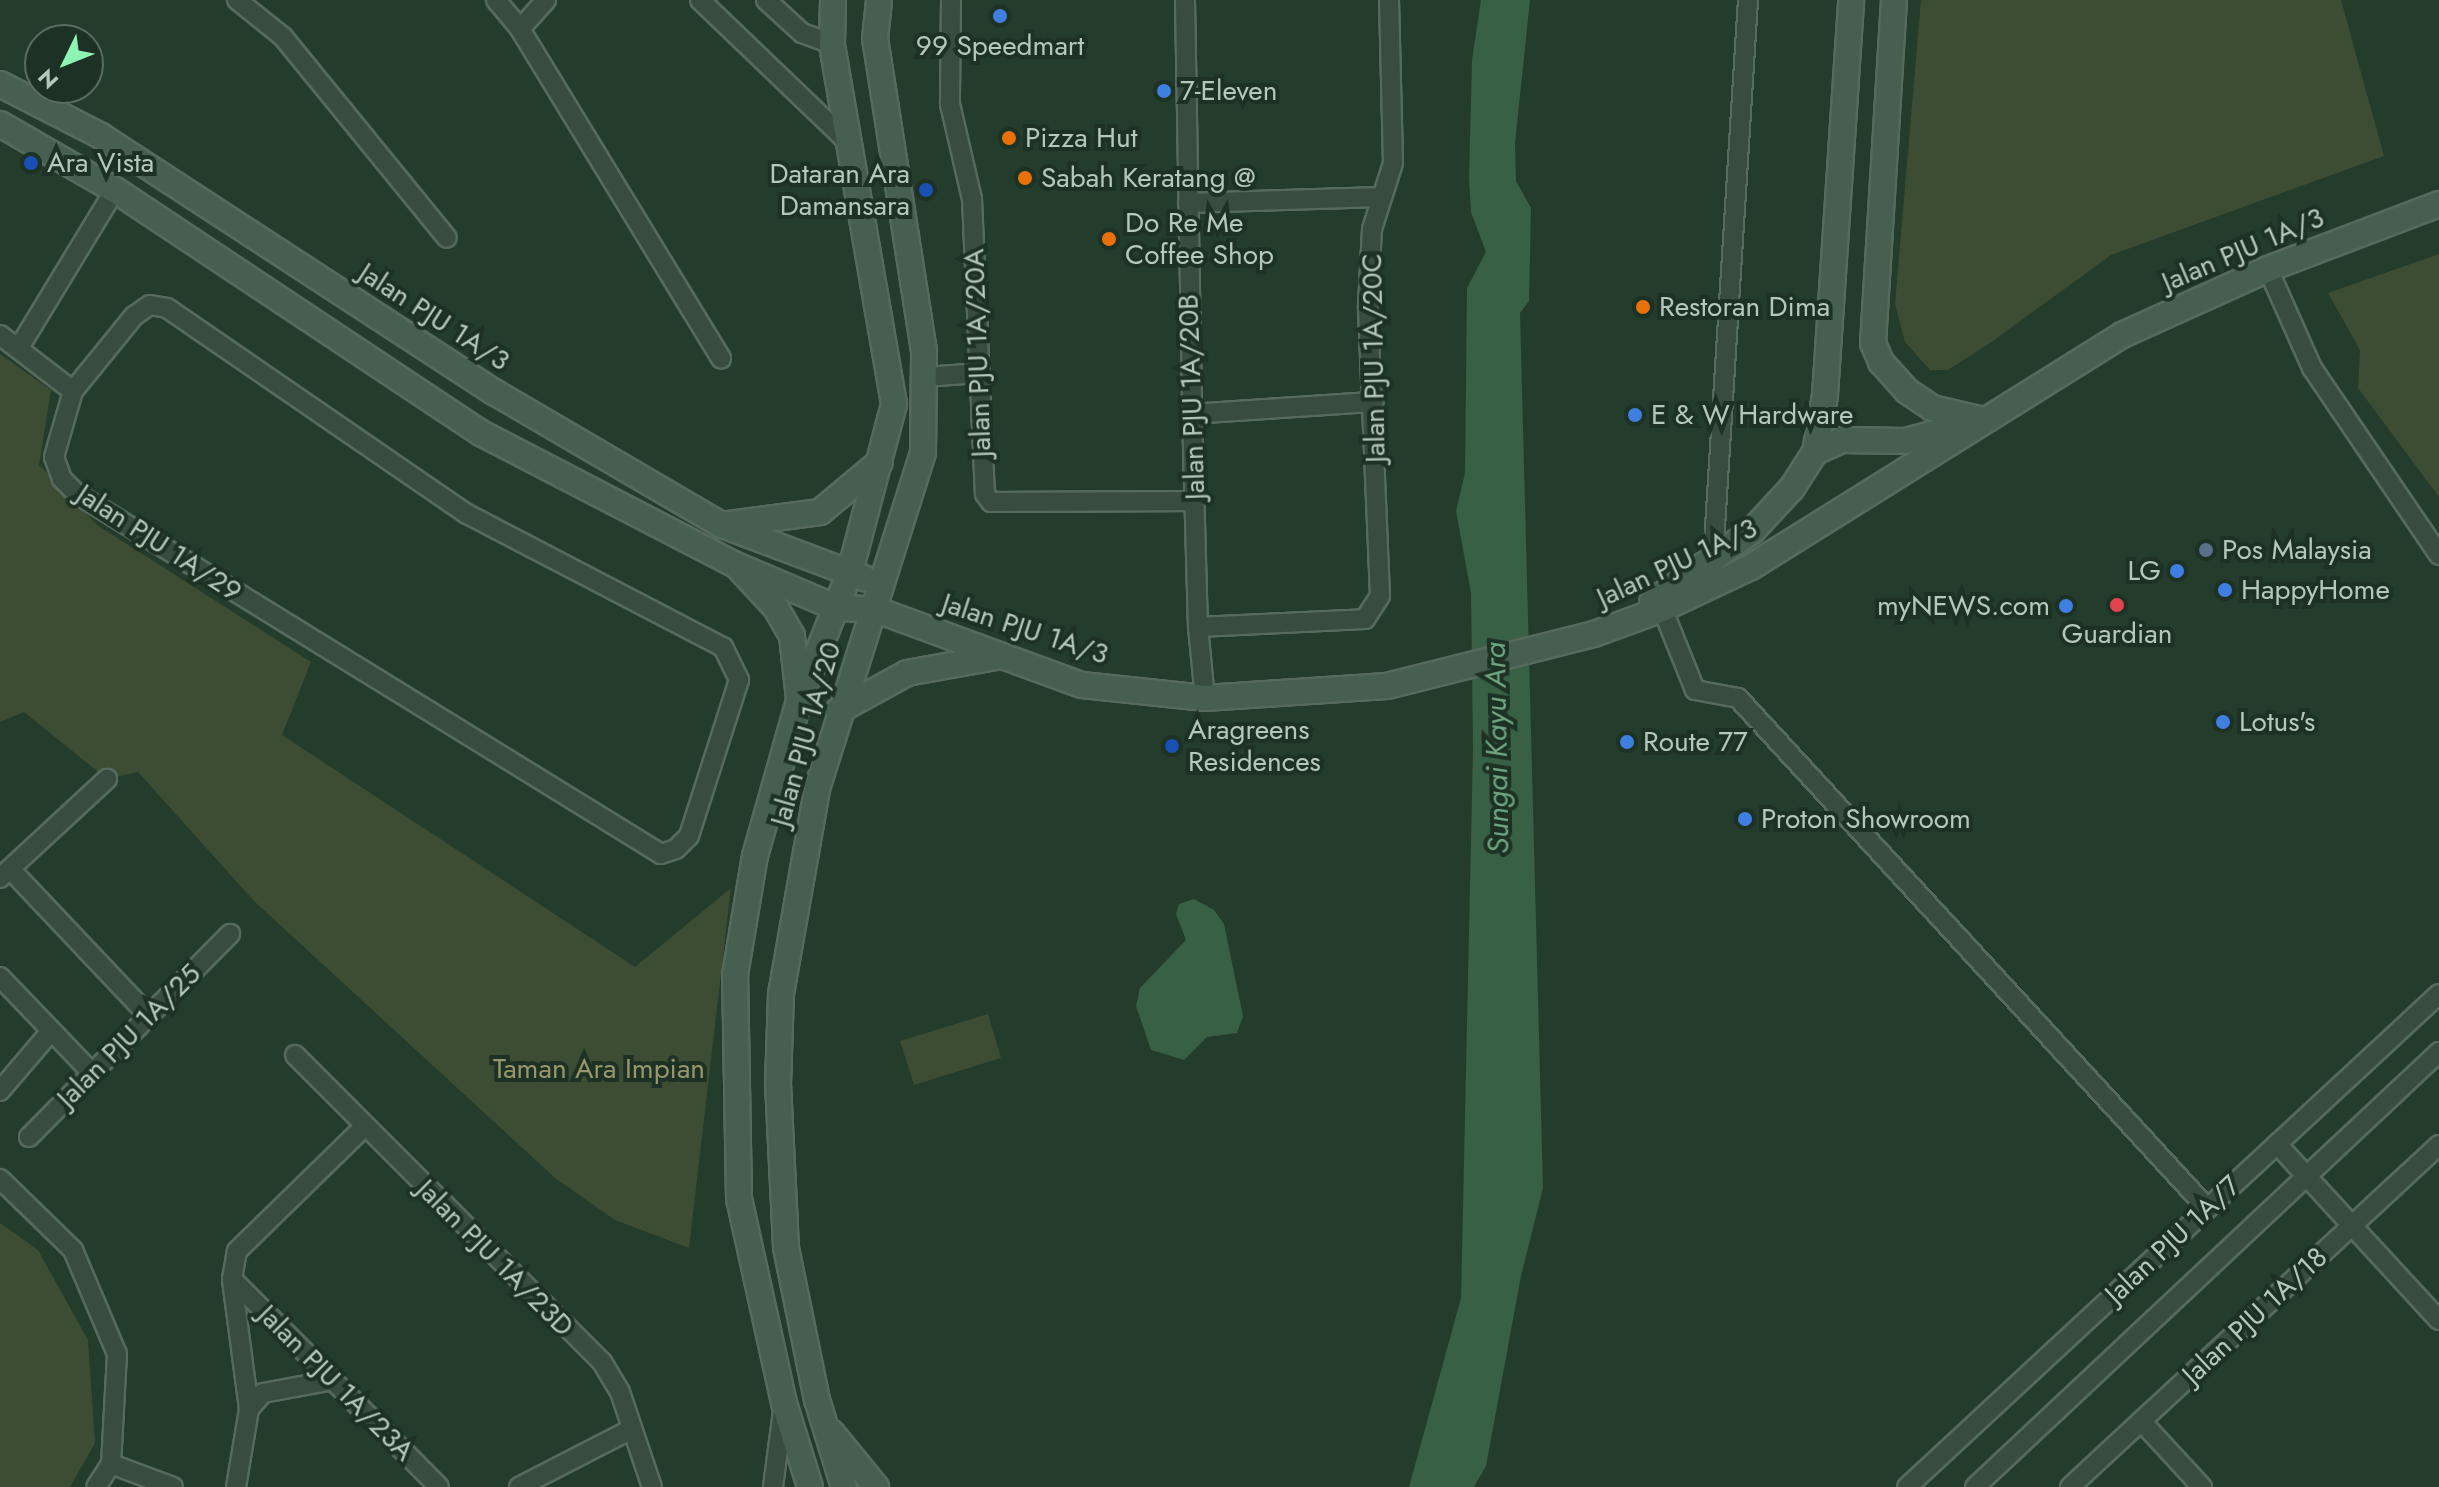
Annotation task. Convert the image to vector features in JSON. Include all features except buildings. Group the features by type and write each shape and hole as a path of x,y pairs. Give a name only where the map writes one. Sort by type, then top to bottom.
{"street":[{"path":"237,0 283,37 447,238"},
{"path":"496,0 520,29 721,358"},
{"path":"520,29 546,0"},
{"path":"700,0 851,145"},
{"path":"766,0 802,33 832,44"},
{"name":"Jalan PJU 1A/20","path":"810,1487 784,1403 739,1199 735,975 755,856 799,700 850,572 883,459 894,404 832,44 833,0"},
{"name":"Jalan PJU 1A/20","path":"844,1487 820,1411 786,1247 778,1068 781,994 800,873 838,711 878,597 923,452 924,377 902,194 875,39 879,0"},
{"name":"Jalan PJU 1A/20A","path":"951,0 950,104 972,199 985,494 991,502 1195,501"},
{"name":"Jalan PJU 1A/20B","path":"1185,0 1198,627 1205,698"},
{"name":"Jalan PJU 1A/20C","path":"1198,627 1365,619 1380,596 1368,305 1372,229 1393,163 1389,0"},
{"name":"Jalan PJU 1A/3","path":"1713,559 1748,0"},
{"path":"1851,0 1825,395 1815,452 1773,512 1660,603 1695,690 1738,698 2207,1208"},
{"path":"1894,0 1873,343 1881,362 1907,391 1932,408 1984,420"},
{"name":"Jalan PJU 1A/3","path":"0,84 101,136 494,392 722,525 850,572 878,597 995,657 1082,685 1205,698 1387,686 1619,625 1660,603 1751,567 2122,335 2268,269 2439,204"},
{"path":"0,124 115,190 481,433 736,565 837,608 878,597"},
{"path":"20,346 115,190"},
{"path":"1188,203 1380,197"},
{"path":"2268,269 2312,368 2439,555"},
{"name":"Jalan PJU 1A/29","path":"150,305 167,308 467,514 723,647 739,680 689,836 676,849 661,854 77,494 62,479 54,457 73,391 134,316 150,305"},
{"path":"0,335 20,346 73,391"},
{"path":"924,377 978,373"},
{"path":"1192,414 1374,402"},
{"path":"1815,452 1842,440 1905,441 1984,420"},
{"path":"722,525 820,512 883,459"},
{"path":"736,565 776,608 792,636 799,700"},
{"path":"838,711 907,673 995,657"},
{"path":"107,779 5,874 149,1016"},
{"name":"Jalan PJU 1A/25","path":"29,1137 230,934"},
{"path":"0,977 92,1073"},
{"name":"Jalan PJU 1A/7","path":"1907,1487 2439,994"},
{"path":"0,1091 51,1031"},
{"name":"Jalan PJU 1A/7","path":"1975,1487 2439,1052"},
{"name":"Jalan PJU 1A/23D","path":"295,1055 363,1128 602,1362 620,1392 630,1430 652,1487"},
{"path":"236,1487 249,1409 232,1279 237,1251 363,1128"},
{"path":"2277,1144 2439,1320"},
{"name":"Jalan PJU 1A/18","path":"2070,1487 2439,1145"},
{"path":"0,1179 73,1250 117,1354 111,1464 96,1487"},
{"name":"Jalan PJU 1A/23A","path":"232,1279 439,1487"},
{"path":"249,1409 263,1393 333,1380"},
{"path":"773,1487 784,1403"},
{"path":"817,1487 825,1460 812,1410 820,1411 876,1487"},
{"path":"2141,1421 2202,1487"},
{"path":"519,1487 630,1430"},
{"path":"111,1464 173,1487"}],"green space":[{"path":"1921,0 2341,0 2384,156 2111,255 1948,370 1930,370 1905,342 1895,304"},
{"path":"2439,254 2439,497 2358,388 2360,350 2328,293"},
{"name":"Taman Ara Impian","path":"0,354 51,390 39,465 97,525 311,662 282,735 635,967 731,888 689,1248 615,1220 555,1178 254,901 138,772 107,779 24,712 0,722"},
{"path":"988,1014 1001,1058 914,1085 900,1041"},
{"path":"0,1223 38,1250 88,1340 95,1443 70,1487 0,1487"}],"water":[{"name":"Sungai Kayu Ara","path":"1481,0 1530,0 1515,143 1516,181 1531,208 1529,301 1520,313 1543,1188 1521,1276 1486,1466 1474,1487 1409,1487 1461,1298 1473,748 1471,593 1456,511 1465,473 1467,288 1486,252 1471,212 1469,178 1472,60"},
{"path":"1194,899 1214,910 1224,924 1243,1016 1237,1033 1207,1037 1184,1060 1151,1050 1136,1006 1140,988 1186,940 1176,914 1179,904"}],"place":[{"name":"99 Speedmart","path":"1000,16"},
{"name":"7-Eleven","path":"1164,91"},
{"name":"Pizza Hut","path":"1009,138"},
{"name":"Ara Vista","path":"31,163"},
{"name":"Sabah Keratang @","path":"1025,178"},
{"name":"Dataran Ara Damansara","path":"926,190"},
{"name":"Do Re Me Coffee Shop","path":"1109,239"},
{"name":"Restoran Dima","path":"1643,307"},
{"name":"E & W Hardware","path":"1635,415"},
{"name":"Pos Malaysia","path":"2206,550"},
{"name":"LG","path":"2177,571"},
{"name":"HappyHome","path":"2225,590"},
{"name":"Guardian","path":"2117,605"},
{"name":"myNEWS.com","path":"2066,606"},
{"name":"Lotus's","path":"2223,722"},
{"name":"Route 77","path":"1627,742"},
{"name":"Aragreens Residences","path":"1172,746"},
{"name":"Proton Showroom","path":"1745,819"}]}
